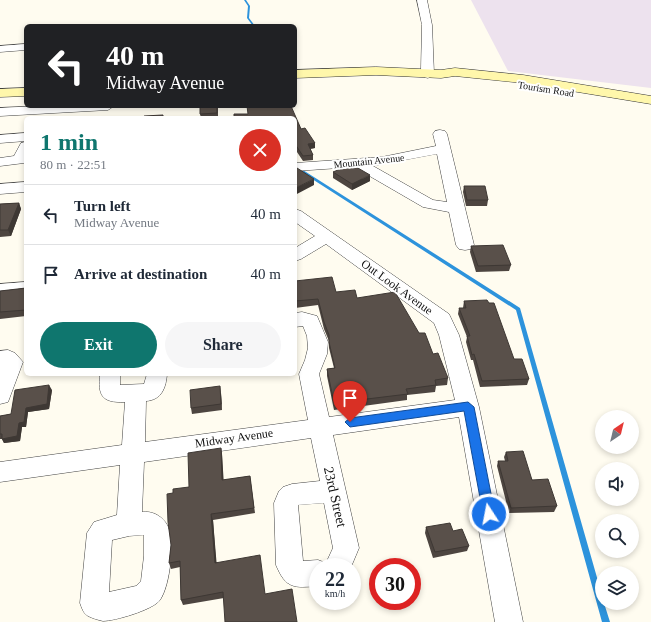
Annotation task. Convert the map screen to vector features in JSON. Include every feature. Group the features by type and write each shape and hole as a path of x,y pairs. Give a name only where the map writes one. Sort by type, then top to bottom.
{"main road":[{"name":"Tourism Road","path":"297,74 376,71 435,74 455,72 522,79 651,100"},
{"name":"Tourism Road","path":"435,74 453,78 534,86 651,106"},
{"path":"0,86 24,85"},
{"path":"0,93 24,92"}],"street":[{"path":"422,0 427,13 428,40 426,64 435,74"},
{"path":"0,49 24,52"},
{"path":"0,112 72,108"},
{"path":"0,139 24,138"},
{"name":"Mountain Avenue","path":"297,167 357,163 407,157 441,141 457,208"},
{"path":"1,164 19,160 24,150"},
{"path":"357,163 429,204 457,208 464,245"},
{"path":"0,189 24,187"},
{"name":"Out Look Avenue","path":"297,215 442,319 449,335 468,407 509,622"},
{"path":"297,253 327,236"},
{"path":"0,290 24,288"},
{"path":"299,320 310,321 319,350 317,358 302,373"},
{"path":"0,359 8,358 13,362 0,396"},
{"name":"23rd Street","path":"302,373 321,426 333,491 346,548 342,558"},
{"path":"110,376 110,390 116,394 150,392 154,388 157,376"},
{"path":"129,524 136,394"},
{"name":"Midway Avenue","path":"0,472 321,426 468,407"},
{"path":"309,574 297,575 289,565 286,504 292,495 333,491"}],"shaded area":[{"path":"471,0 651,0 651,88 508,71"}],"building":[{"path":"200,108 217,108 217,113 200,114"},
{"path":"247,108 292,108 295,116 234,116 234,114 248,114"},
{"path":"297,120 301,129 305,128 315,143 308,144 313,155 303,156 297,147"},
{"path":"351,164 370,175 352,184 333,172"},
{"path":"297,168 314,179 297,187"},
{"path":"464,186 485,186 488,200 467,200"},
{"path":"19,203 8,230 0,230 0,204"},
{"path":"503,245 511,265 478,266 471,246"},
{"path":"332,277 336,292 355,290 357,298 395,292 419,333 425,333 433,354 438,353 448,378 435,380 436,385 406,389 408,394 334,403 327,369 335,368 329,342 329,335 318,299 297,301 297,281"},
{"path":"24,288 24,310 0,312 0,291"},
{"path":"487,300 489,303 494,303 514,359 522,359 529,379 482,381 474,354 472,355 467,336 470,336 459,308 466,308 464,301"},
{"path":"49,385 47,404 26,408 24,422 19,423 17,436 2,439 2,434 0,434 0,416 11,414 15,390"},
{"path":"220,386 221,404 191,408 190,390"},
{"path":"221,448 222,480 250,476 254,508 211,514 215,563 260,555 265,594 292,589 297,622 225,622 223,592 181,600 180,561 169,563 171,545 167,494 173,493 173,489 189,487 188,453"},
{"path":"523,451 532,480 548,479 557,506 511,508 498,461 508,461 506,452"},
{"path":"450,523 453,531 462,529 469,546 435,552 426,527"}],"waterway":[{"path":"245,0 249,6 248,18 252,24"},
{"path":"297,167 518,309 606,622"}],"route":[{"path":"350,422 468,407 489,514"}]}
